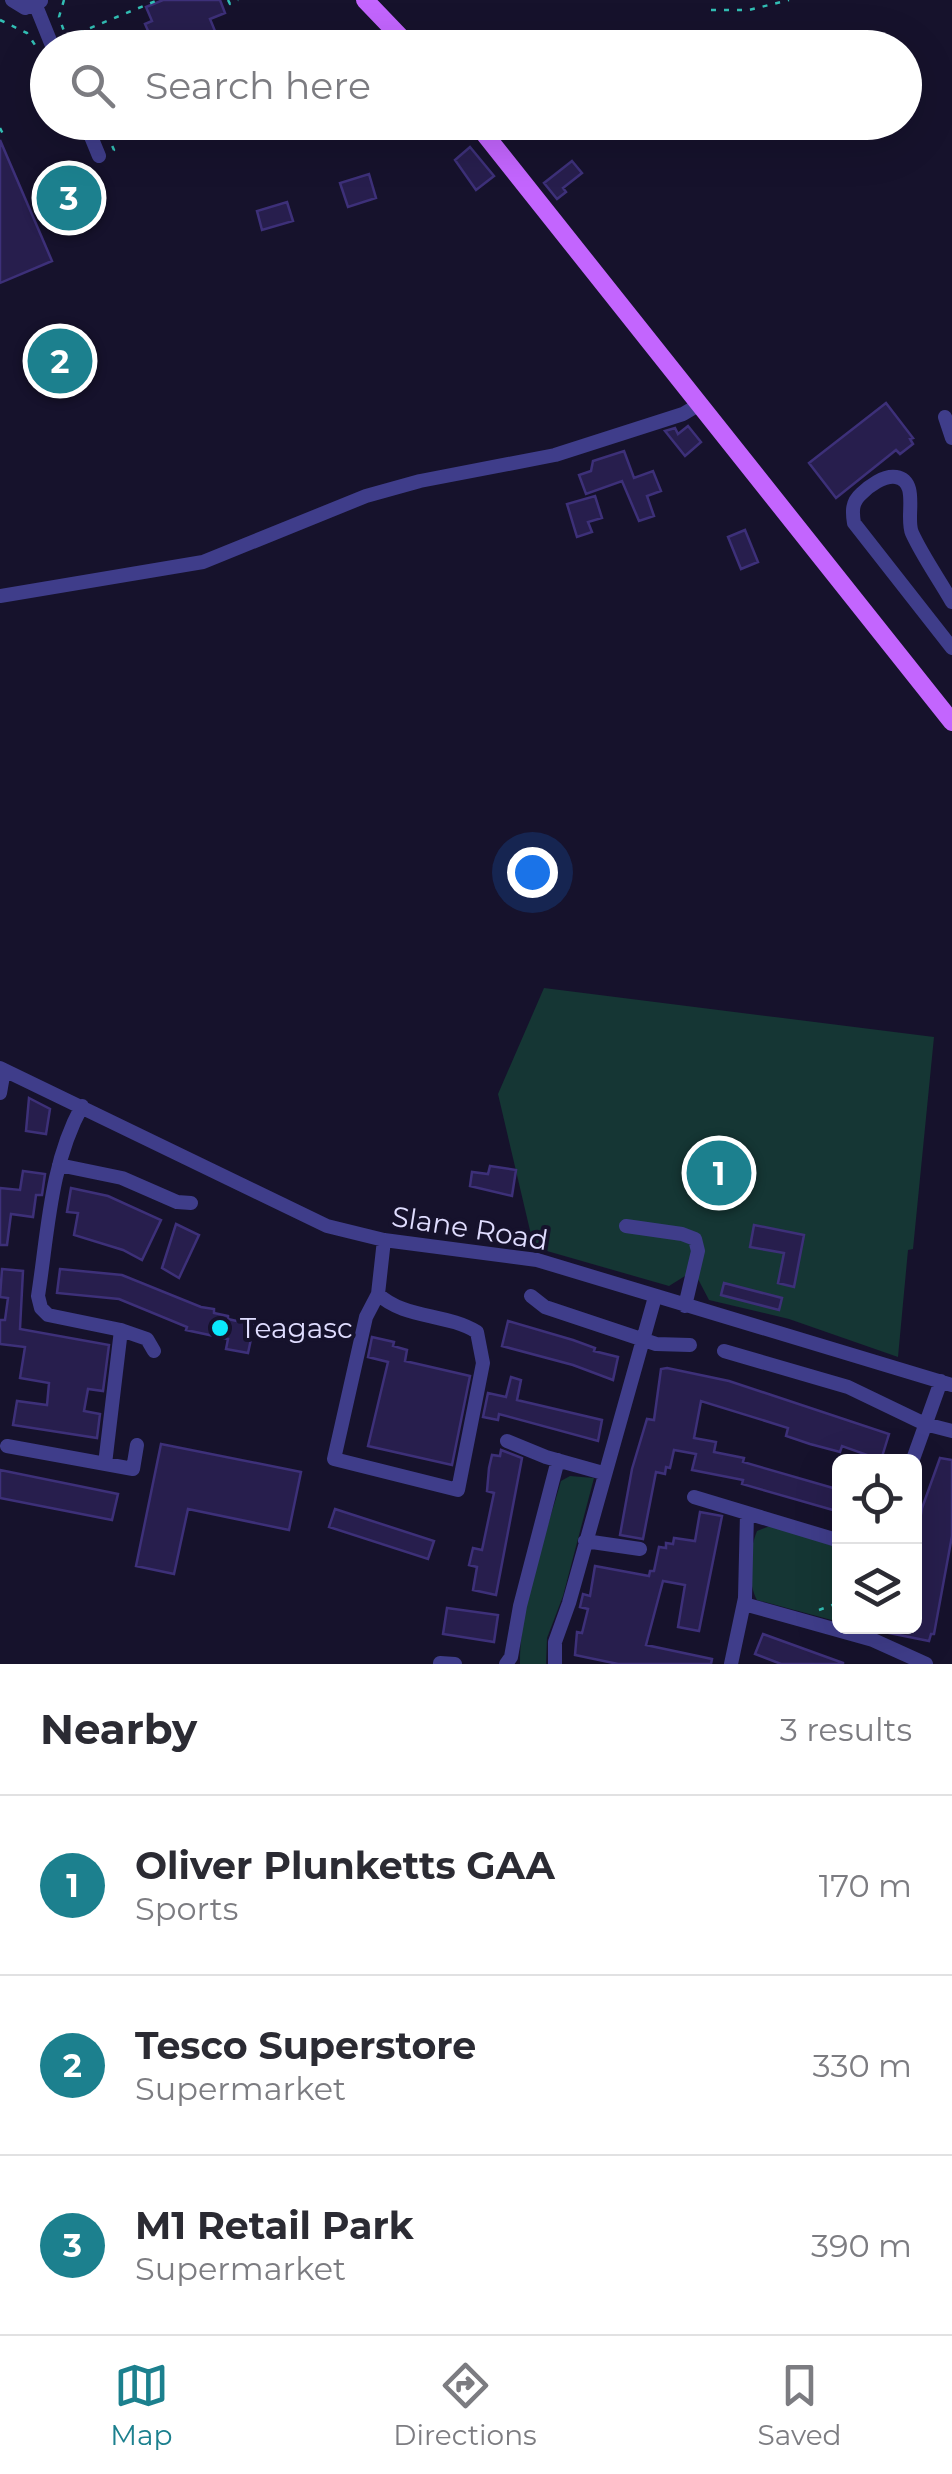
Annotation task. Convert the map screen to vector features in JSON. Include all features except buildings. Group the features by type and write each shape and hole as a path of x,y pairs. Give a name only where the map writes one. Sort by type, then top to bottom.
{"main road":[{"path":"365,0 393,30"},
{"path":"489,140 952,722"}],"street":[{"path":"12,0 20,7 39,3 48,30"},
{"path":"92,140 99,156"},
{"path":"0,596 203,562 366,496 420,481 556,455 683,414 700,404"},
{"path":"945,417 952,438"},
{"path":"952,602 910,528 909,488 901,478 879,480 858,496 854,523 952,648"},
{"path":"0,1093 2,1069"},
{"name":"Slane Road","path":"2,1069 327,1226 384,1240 518,1256 947,1383"},
{"path":"82,1106 71,1125 50,1206 38,1296 41,1308 62,1320 121,1330 147,1339 154,1351"},
{"path":"59,1164 122,1178 176,1202 191,1203"},
{"path":"626,1226 682,1234 694,1240 698,1251 686,1306"},
{"path":"378,1294 402,1309 463,1323 477,1332 484,1363 458,1490 334,1458 366,1317 378,1294 384,1240"},
{"path":"531,1296 544,1308 656,1344 690,1345"},
{"path":"554,1664 554,1642 655,1297"},
{"path":"105,1464 121,1330"},
{"path":"724,1351 848,1387 925,1424 952,1432"},
{"path":"915,1454 925,1424 947,1383"},
{"path":"507,1441 603,1473"},
{"path":"7,1446 133,1469 137,1445"},
{"path":"506,1664 511,1657 558,1460"},
{"path":"694,1496 832,1540"},
{"path":"731,1664 744,1604 747,1513"},
{"path":"585,1540 640,1549"},
{"path":"744,1604 832,1625"},
{"path":"877,1634 926,1664"},
{"path":"440,1663 454,1664"}],"path":[{"path":"57,30 64,0"},
{"path":"90,30 158,0"},
{"path":"228,0 230,4 238,0"},
{"path":"712,10 749,10 788,0"},
{"path":"0,20 30,34"},
{"path":"0,128 2,134"},
{"path":"808,1621 812,1614 832,1605"}],"green space":[{"path":"544,988 934,1037 898,1357 789,1319 709,1300 698,1279 685,1276 669,1286 540,1249 532,1239 498,1094"},
{"path":"570,1476 594,1478 563,1596 547,1638 546,1664 520,1664 524,1617 534,1571 561,1481"},
{"path":"770,1526 832,1545 832,1620 757,1600 750,1566 757,1531"}],"place":[{"name":"M1 Retail Park","path":"69,198"},
{"name":"Tesco Superstore","path":"60,361"},
{"name":"Oliver Plunketts GAA","path":"719,1173"},
{"name":"Teagasc","path":"220,1328"}]}
